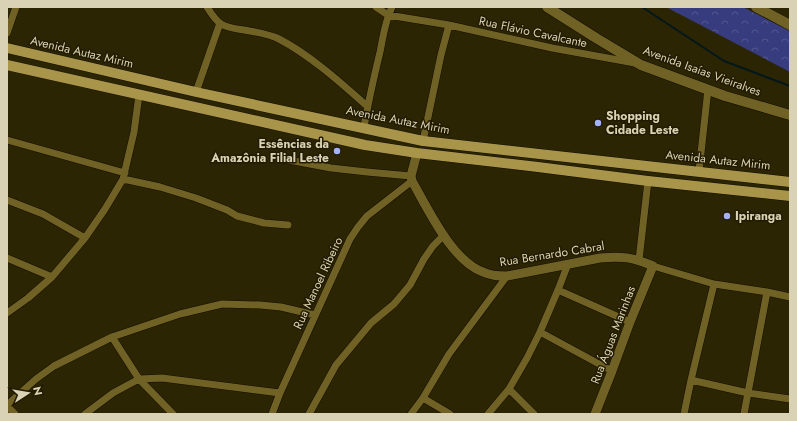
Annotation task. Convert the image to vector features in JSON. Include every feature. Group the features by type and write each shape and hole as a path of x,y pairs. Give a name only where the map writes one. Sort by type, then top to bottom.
{"main road":[{"name":"Avenida Isaías Vieiralves","path":"547,7 641,65 725,96 790,114"},
{"path":"756,7 790,26"},
{"name":"Avenida Autaz Mirim","path":"7,48 196,92 423,141 790,182"},
{"path":"7,64 365,145 417,153 648,181 790,196"}],"street":[{"path":"7,33 16,7"},
{"path":"207,7 220,23 228,27 278,38 292,46 333,77 367,106"},
{"name":"Rua Flávio Cavalcante","path":"376,7 388,14 449,25 552,48 641,65"},
{"path":"364,128 367,106 388,14 392,7"},
{"path":"196,92 220,23"},
{"path":"423,141 441,55 449,25"},
{"path":"699,171 708,89"},
{"path":"7,313 28,298 52,277 84,238 105,209 124,176 134,132 139,95"},
{"path":"7,140 196,198 227,210 237,216 264,223 288,225"},
{"path":"278,158 331,168 412,178 417,153"},
{"name":"Rua Bernardo Cabral","path":"412,178 444,236 454,250 472,266 490,275 507,276 600,258 627,257 714,284 790,297"},
{"name":"Rua Manoel Ribeiro","path":"272,414 280,393 350,239 367,216 412,178"},
{"path":"639,260 648,181"},
{"path":"7,200 43,214 84,238"},
{"path":"309,414 336,365 371,323 394,304 410,285 433,246 444,236"},
{"path":"7,258 52,277"},
{"path":"488,414 509,389 540,332 568,264"},
{"name":"Rua Águas Marinhas","path":"595,414 653,266"},
{"path":"411,414 423,398 449,354 507,276"},
{"path":"684,414 714,284"},
{"path":"558,290 630,322"},
{"path":"744,414 767,292"},
{"path":"15,414 7,406 36,379 54,366 112,337 180,314 222,304 281,307 315,315"},
{"path":"540,332 612,371"},
{"path":"112,337 139,379 173,414"},
{"path":"90,413 113,393 139,379 162,378 280,393"},
{"path":"691,380 748,394 790,399"},
{"path":"509,389 534,414"},
{"path":"423,398 450,414"}],"green space":[{"path":"666,7 743,7 790,31 790,72"}],"waterway":[{"path":"642,7 724,61 790,86"}],"place":[{"name":"Shopping Cidade Leste","path":"598,123"},
{"name":"Essências da Amazônia Filial Leste","path":"337,151"},
{"name":"Ipiranga","path":"727,216"}]}
